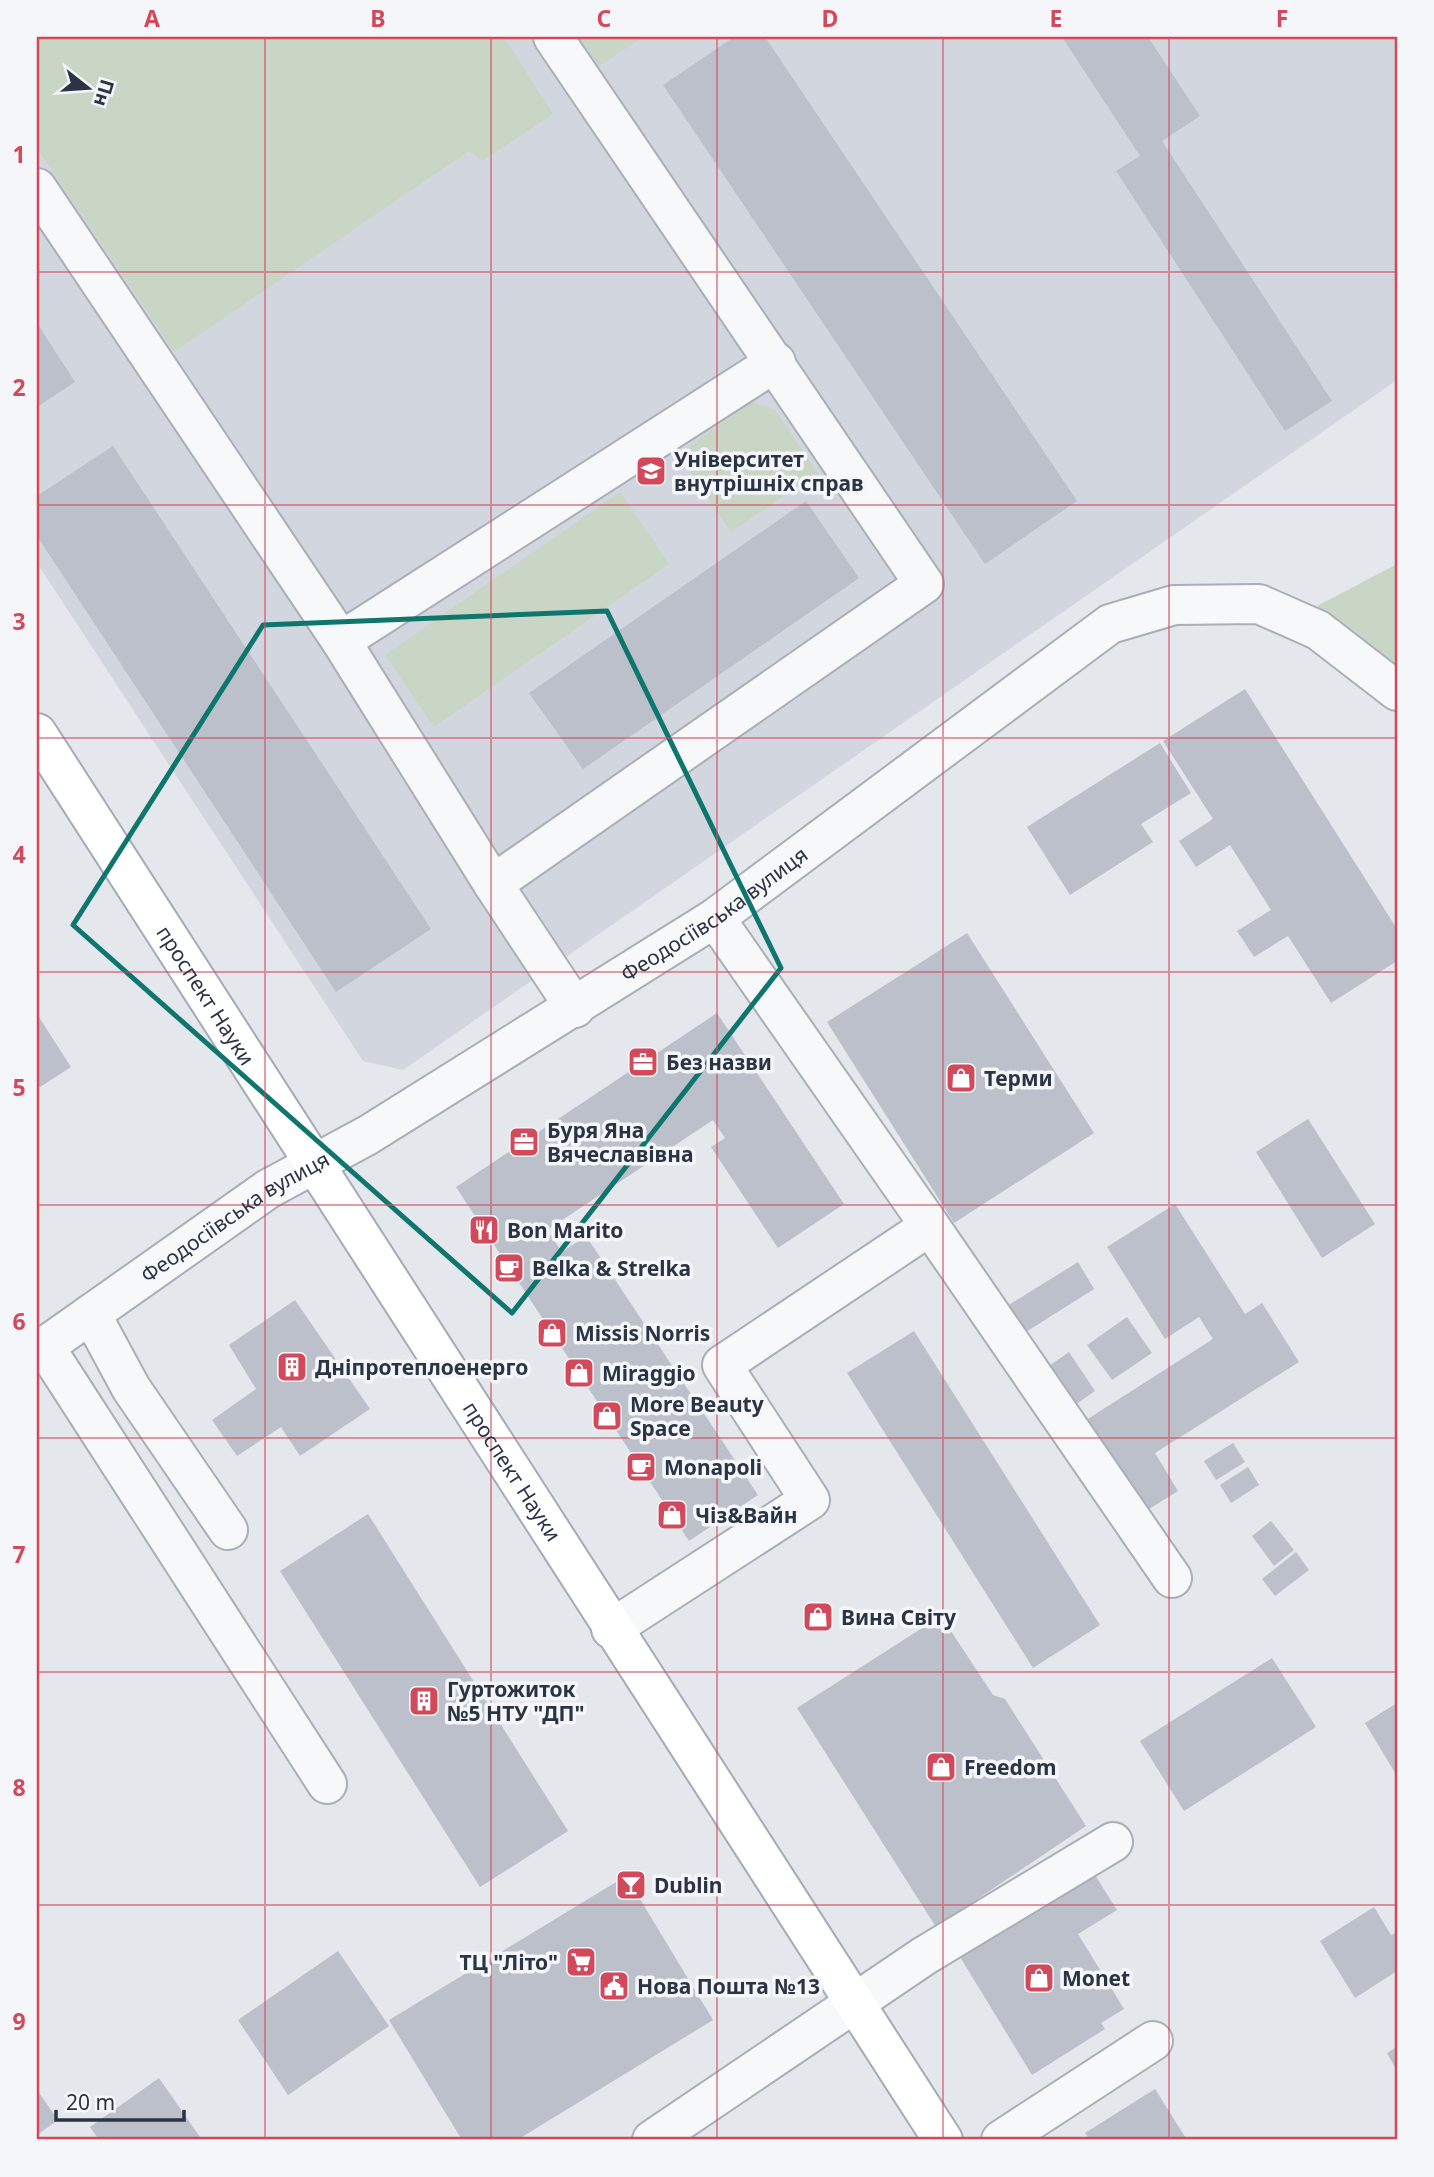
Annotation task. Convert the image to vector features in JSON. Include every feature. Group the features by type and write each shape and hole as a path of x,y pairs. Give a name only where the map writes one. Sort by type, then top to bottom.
{"main road":[{"name":"проспект Науки","path":"37,733 316,1164 611,1629 943,2140"}],"street":[{"path":"493,884 923,584 776,362 553,37"},
{"path":"37,188 341,641 493,884 575,1007"},
{"path":"341,641 776,362"},
{"name":"Феодосіївська вулиця","path":"41,1350 268,1189 369,1135 715,918 1110,624 1174,606 1259,604 1318,630 1397,691"},
{"path":"715,918 1172,1578"},
{"path":"611,1629 810,1500 722,1364 930,1226"},
{"path":"92,1314 131,1388 229,1530"},
{"path":"41,1350 327,1784"},
{"path":"652,2140 924,1956 1112,1842"},
{"path":"1001,2140 1153,2041"}],"highlighted area":[{"path":"607,611 781,968 512,1313 73,925 263,625"}],"shaded area":[{"name":"Університет внутрішніх справ","path":"37,37 1397,37 1397,380 403,1070 363,1061 37,563"}],"green space":[{"path":"37,37 504,37 553,114 482,161 469,151 174,352 37,148"},
{"path":"575,37 643,37 596,68"},
{"path":"752,402 775,410 818,473 731,532 678,454"},
{"path":"620,492 669,564 434,727 385,655"},
{"path":"1397,564 1397,668 1317,606"}],"building":[{"path":"734,37 765,37 1077,501 985,564 663,85"},
{"path":"1062,37 1148,37 1200,116 1162,141 1332,401 1285,431 1116,171 1140,156"},
{"path":"37,323 75,382 37,407"},
{"path":"113,446 431,929 336,992 37,536 37,496"},
{"path":"806,501 859,578 583,769 529,693"},
{"path":"1245,689 1397,929 1397,961 1331,1003 1288,936 1254,957 1237,931 1271,910 1230,845 1196,867 1179,841 1213,819 1163,741"},
{"path":"1160,743 1191,793 1141,824 1153,842 1070,895 1027,827"},
{"name":"Терми","path":"967,933 1094,1133 954,1223 827,1022"},
{"path":"717,1013 844,1204 778,1248 711,1147 725,1138 713,1120 547,1230 562,1252 586,1236 758,1495 689,1541 456,1187"},
{"path":"37,1014 71,1067 37,1089"},
{"path":"1308,1119 1375,1224 1322,1258 1256,1152"},
{"path":"1175,1204 1245,1314 1262,1303 1299,1362 1155,1453 1178,1491 1141,1514 1083,1422 1213,1339 1199,1317 1165,1339 1107,1247"},
{"path":"1078,1262 1094,1289 1021,1335 1004,1308"},
{"name":"Дніпротеплоенерго","path":"295,1300 370,1409 300,1456 281,1427 237,1456 212,1420 256,1389 229,1345"},
{"path":"1127,1317 1152,1353 1112,1380 1087,1345"},
{"path":"914,1331 1100,1625 1033,1668 847,1373"},
{"path":"1069,1352 1095,1391 1069,1409 1043,1370"},
{"path":"1233,1443 1245,1462 1216,1480 1204,1461"},
{"path":"1248,1467 1259,1485 1231,1503 1220,1485"},
{"name":"Гуртожиток №5 НТУ \"ДП\"","path":"368,1514 568,1831 480,1887 280,1571"},
{"path":"1271,1521 1294,1550 1274,1566 1252,1536"},
{"path":"1296,1552 1309,1570 1275,1596 1262,1579"},
{"name":"Freedom","path":"941,1616 993,1695 1005,1699 1086,1826 936,1927 797,1708"},
{"path":"1272,1658 1316,1727 1184,1811 1140,1741"},
{"path":"1397,1703 1397,1776 1365,1723"},
{"name":"Monet","path":"1088,1864 1117,1910 1078,1934 1124,2009 1101,2023 1105,2029 1032,2075 954,1947"},
{"name":"ТЦ \"Літо\"","path":"626,1876 713,2020 517,2140 462,2140 389,2020"},
{"path":"1374,1907 1391,1935 1397,1932 1397,1971 1355,1998 1320,1941"},
{"path":"338,1951 389,2026 288,2095 238,2020"},
{"path":"1397,2047 1397,2071 1387,2053"},
{"path":"159,2078 202,2140 99,2140 90,2127"},
{"path":"1155,2089 1187,2140 1090,2140 1085,2133"},
{"path":"37,2090 58,2120 37,2135"}],"place":[{"name":"Університет внутрішніх справ","path":"651,471"},
{"name":"Без назви","path":"643,1062"},
{"name":"Терми","path":"961,1078"},
{"name":"Буря Яна Вячеславівна","path":"524,1142"},
{"name":"Bon Marito","path":"484,1230"},
{"name":"Belka & Strelka","path":"509,1268"},
{"name":"Missis Norris","path":"552,1333"},
{"name":"Дніпротеплоенерго","path":"292,1367"},
{"name":"Miraggio","path":"579,1373"},
{"name":"More Beauty Space","path":"607,1416"},
{"name":"Monapoli","path":"641,1467"},
{"name":"Чіз&Вайн","path":"672,1515"},
{"name":"Вина Світу","path":"818,1617"},
{"name":"Гуртожиток №5 НТУ \"ДП\"","path":"424,1701"},
{"name":"Freedom","path":"941,1767"},
{"name":"Dublin","path":"631,1885"},
{"name":"ТЦ \"Літо\"","path":"581,1962"},
{"name":"Monet","path":"1039,1978"},
{"name":"Нова Пошта №13","path":"614,1986"}]}
